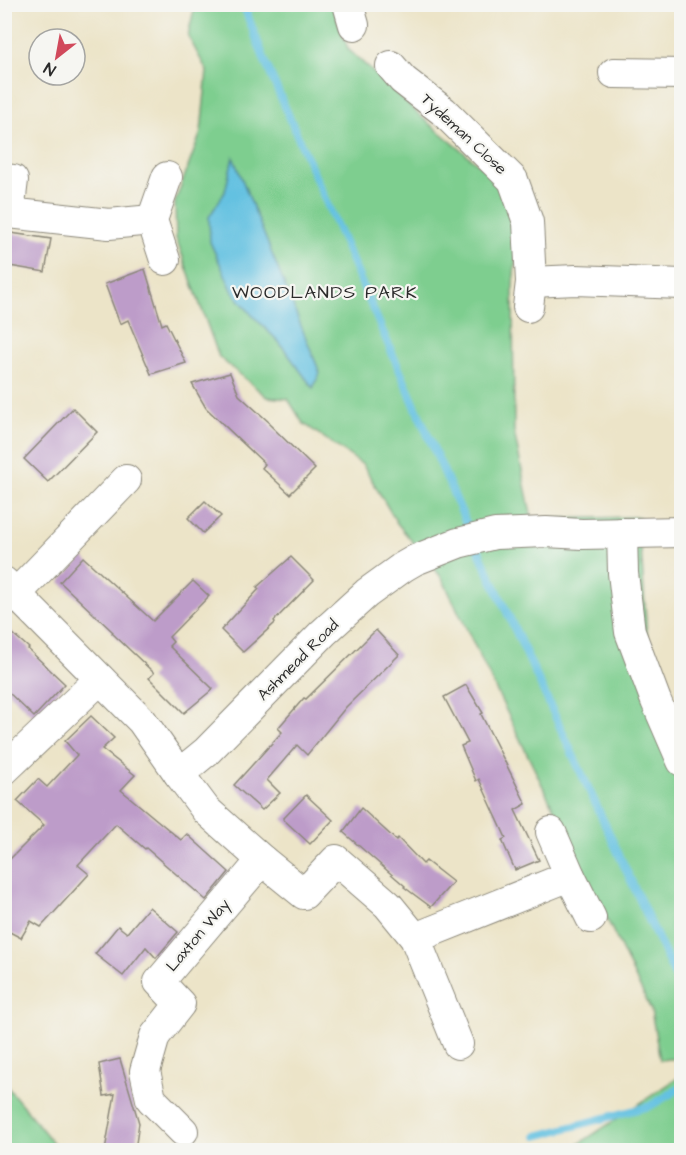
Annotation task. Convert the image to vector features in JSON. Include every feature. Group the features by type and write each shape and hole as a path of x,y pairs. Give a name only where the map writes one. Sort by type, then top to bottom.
{"street":[{"name":"Tydeman Close","path":"391,66 403,80 443,111 513,180 528,222 530,294 576,280 681,284"},
{"path":"614,73 681,74"},
{"path":"165,260 152,220 167,177"},
{"path":"4,179 13,180 9,213 109,224 152,220"},
{"path":"126,480 11,587 142,721 206,810 262,860 304,894 336,860 388,905 415,938 458,1044"},
{"name":"Ashmead Road","path":"178,774 207,752 323,633 367,593 415,560 495,534 681,532"},
{"path":"622,533 623,573 630,632 681,761"},
{"path":"4,770 100,679"},
{"path":"551,832 591,918"},
{"name":"Laxton Way","path":"183,1131 152,1099 145,1071 155,1036 180,1004 159,982 262,860"},
{"path":"415,938 570,876"}],"green space":[{"path":"195,5 332,5 348,49 425,120 490,174 520,220 513,284 514,432 532,519 639,517 647,637 681,725 681,1058 660,1060 651,1010 442,578 397,523 363,465 303,423 288,399 267,397 219,357 176,238 175,202 201,132 207,71 188,36"},
{"path":"681,1076 681,1150 570,1150"},
{"path":"5,1084 59,1150 5,1150"}],"water":[{"path":"233,157 320,373 313,388 279,342 233,292 210,242 209,217 225,192"}],"building":[{"path":"4,232 51,239 45,272 4,265"},
{"path":"145,269 162,325 166,323 186,363 151,374 128,320 120,324 105,284"},
{"path":"230,373 239,395 315,469 290,494 262,468 265,464 206,408 192,384"},
{"path":"73,408 97,432 48,482 24,459"},
{"path":"205,501 221,516 203,533 188,518"},
{"path":"83,557 153,621 193,581 209,596 169,637 173,642 169,646 213,689 184,713 149,678 154,673 60,582"},
{"path":"291,557 314,580 274,621 275,623 243,652 221,630 259,589 257,587"},
{"path":"4,626 65,684 34,717 4,688"},
{"path":"376,630 399,655 346,707 307,755 297,745 267,780 280,793 262,810 234,785 282,732 278,728 304,698 306,699"},
{"path":"466,685 483,713 481,714 526,804 515,810 539,860 515,870 502,840 506,838 479,779 476,781 461,746 468,743 444,697"},
{"path":"91,716 114,738 102,749 135,775 121,790 181,840 187,834 229,872 206,900 116,824 78,865 89,874 41,927 31,921 21,938 4,929 4,865 44,825 17,801 38,779 47,787 77,755 65,741"},
{"path":"306,795 333,820 310,844 283,819"},
{"path":"361,808 396,840 398,838 423,864 426,861 453,882 431,907 404,887 343,832"},
{"path":"149,907 178,932 156,958 146,947 123,976 95,954 118,926 127,933"},
{"path":"120,1059 139,1123 135,1150 105,1150 115,1094 104,1096 99,1064"}],"waterway":[{"path":"243,4 267,66 471,534"},
{"path":"476,545 682,991"},
{"path":"537,1136 650,1106 682,1087"}],"district":[{"name":"WOODLANDS PARK","path":"325,292"}]}
